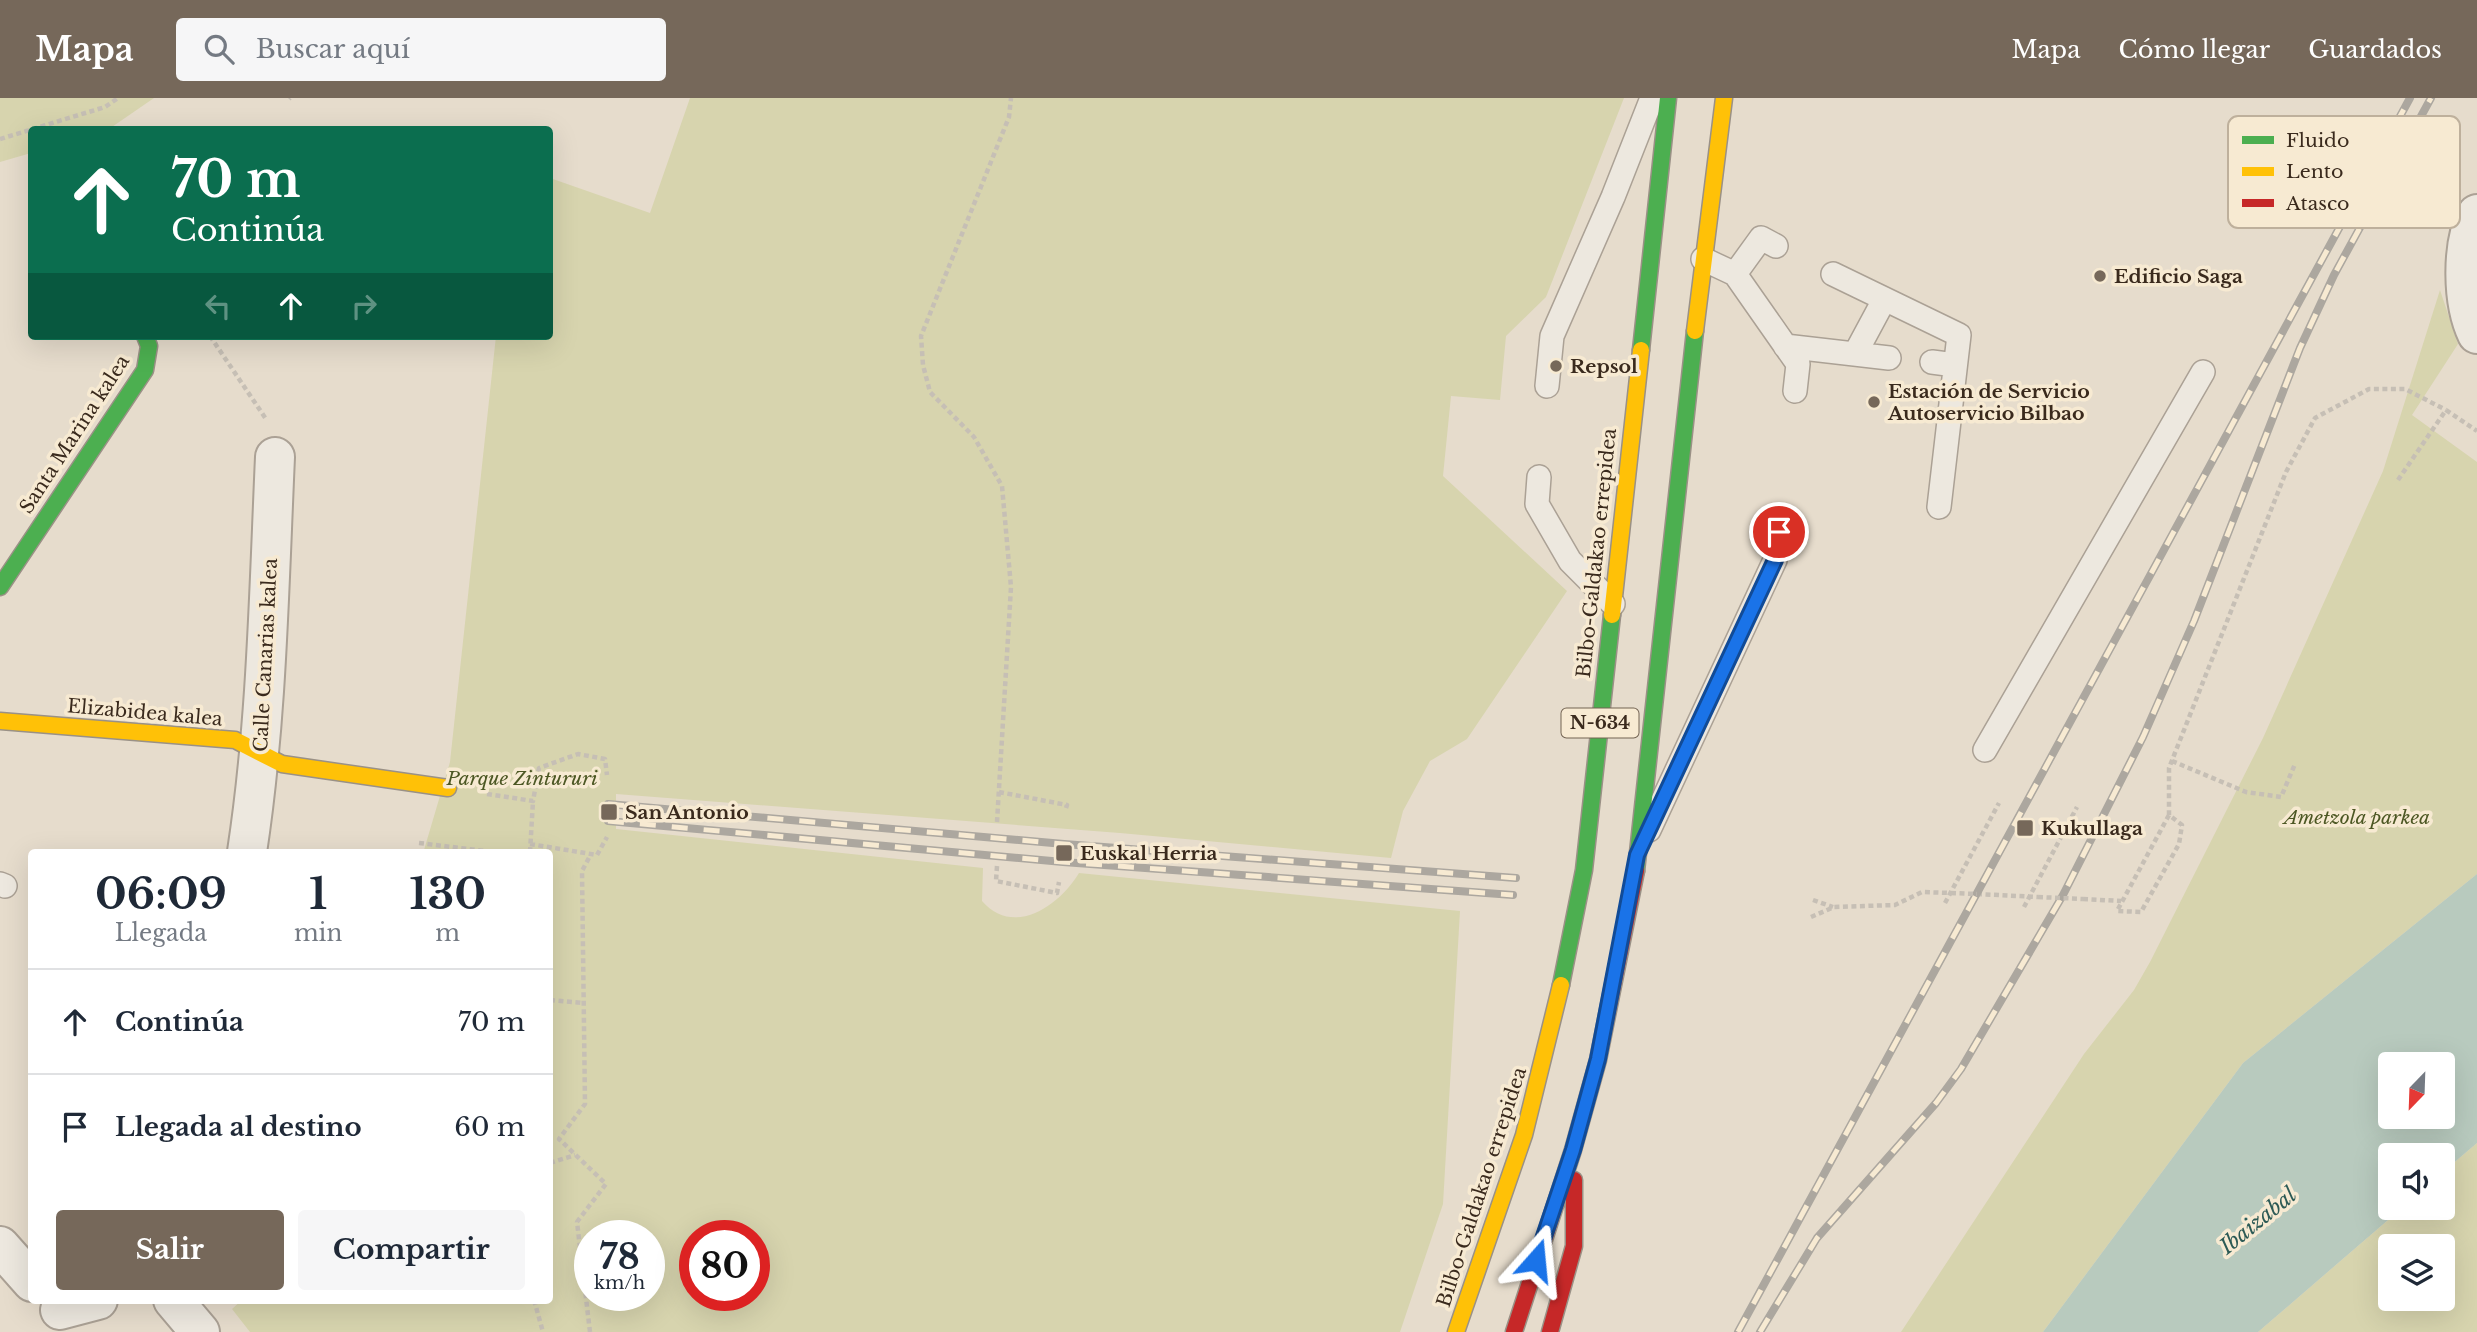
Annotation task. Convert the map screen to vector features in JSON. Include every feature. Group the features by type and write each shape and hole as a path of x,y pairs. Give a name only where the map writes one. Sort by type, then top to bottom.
{"main road":[{"name":"Bilbo-Galdakao errepidea","path":"1457,1332 1524,1135 1568,960 1585,860 1627,452 1668,98"},
{"name":"N-634","path":"1514,1332 1573,1150 1615,982 1637,855 1703,259 1724,98"},
{"name":"Santa Marina kalea","path":"0,587 145,370 149,346 147,340"},
{"name":"Elizabidea kalea","path":"0,721 235,740 282,764 448,788"},
{"path":"1550,1332 1574,1246 1573,1150"}],"street":[{"path":"2477,214 2472,225 2464,285 2477,334"},
{"name":"Calle Canarias kalea","path":"247,849 260,753 275,457"},
{"path":"0,1246 28,1278"},
{"path":"55,1314 86,1304"},
{"path":"176,1304 200,1332"}],"lane":[{"path":"1547,386 1552,336 1613,197 1652,98"},
{"path":"1735,274 1761,238 1776,246"},
{"path":"1703,259 1735,274 1798,364 1795,391"},
{"path":"1833,274 1959,335 1939,507"},
{"path":"1855,354 1885,300"},
{"path":"1785,346 1889,358"},
{"path":"1932,362 1955,365"},
{"path":"1984,750 2203,372"},
{"path":"1539,477 1536,504 1570,561 1613,604"},
{"path":"1637,855 1775,560 1779,532"}],"path":[{"path":"43,126 105,107 118,98"},
{"path":"997,822 1011,587 1002,486 974,437 930,392 923,365 921,336 1009,117 1011,98"},
{"path":"0,139 28,130"},
{"path":"213,340 273,430 275,457"},
{"path":"2169,815 2182,825 2179,844 2141,912 2117,911 2169,815 2172,761 2286,472 2315,418 2369,389 2405,389 2446,410 2477,431"},
{"path":"2398,480 2446,410"},
{"path":"530,849 533,801 540,768 578,754 605,759 607,775"},
{"path":"2172,761 2246,792 2281,797 2295,764"},
{"path":"448,788 533,801"},
{"path":"999,792 1067,805 1066,808"},
{"path":"1945,903 1999,803"},
{"path":"2024,907 2077,807"},
{"path":"530,844 597,855 607,837"},
{"path":"419,843 468,849"},
{"path":"590,1332 577,1223 606,1184 559,1139 584,1104 582,871 591,854"},
{"path":"997,866 996,881 1057,893 1059,883"},
{"path":"1813,900 1834,907 1895,905 1922,892 2121,901"},
{"path":"1811,917 1834,907"},
{"path":"553,1000 584,1003"},
{"path":"553,1162 576,1155"},
{"path":"535,1304 543,1332"}],"green space":[{"path":"0,98 154,98 113,126 28,126 28,154 0,162"},
{"name":"Parque Zintururi","path":"690,98 1624,98 1546,297 1506,336 1500,400 1451,396 1443,476 1567,591 1467,739 1430,761 1403,811 1391,858 1120,833 616,794 616,829 983,868 982,901 995,912 1008,917 1022,917 1048,906 1071,885 1079,873 1460,911 1443,1204 1400,1332 250,1332 232,1309 238,1304 553,1304 553,849 424,849 450,762 496,340 553,340 553,179 650,213"},
{"name":"Ametzola parkea","path":"2440,290 2458,344 2412,415 2477,462 2477,874 2243,1063 2043,1332 1901,1332 2084,1054 2134,990 2150,962 2263,738 2383,471"},
{"path":"2477,1143 2477,1332 2258,1332 2388,1220 2455,1220 2455,1162"}],"water":[{"name":"Ibaizabal","path":"2477,874 2477,1143 2455,1162 2455,1143 2378,1143 2378,1220 2388,1220 2258,1332 2043,1332 2243,1063"}],"railway":[{"path":"2400,116 2410,98"},
{"path":"2421,116 2431,98"},
{"path":"1738,1332 2339,228"},
{"path":"1760,1332 1817,1238 1936,1103 1961,1069 2063,895 2143,737 2194,621 2300,348 2334,275 2360,228"},
{"path":"608,804 1064,844 1516,878"},
{"path":"608,821 1063,862 1513,895"}],"traffic: fast":[{"path":"1641,350 1668,98"},
{"path":"1636,871 1695,331"},
{"path":"0,587 145,370 149,346 147,340"},
{"path":"1561,985 1584,870 1612,615"}],"traffic: slow":[{"path":"1695,331 1724,98"},
{"path":"1612,615 1641,350"},
{"path":"0,721 235,740 282,764 448,788"},
{"path":"1456,1332 1524,1135 1561,985"}],"traffic: jam":[{"path":"1514,1332 1573,1150 1598,1060 1636,871"},
{"path":"1550,1332 1574,1246 1574,1180"}],"place":[{"name":"Edificio Saga","path":"2100,276"},
{"name":"Repsol","path":"1556,366"},
{"name":"Estación de Servicio Autoservicio Bilbao","path":"1874,402"},
{"name":"San Antonio","path":"609,812"},
{"name":"Kukullaga","path":"2025,828"},
{"name":"Euskal Herria","path":"1064,853"}],"route":[{"path":"1536,1260 1573,1150 1598,1059 1618,969 1637,855 1698,730 1775,560 1779,532"}]}
